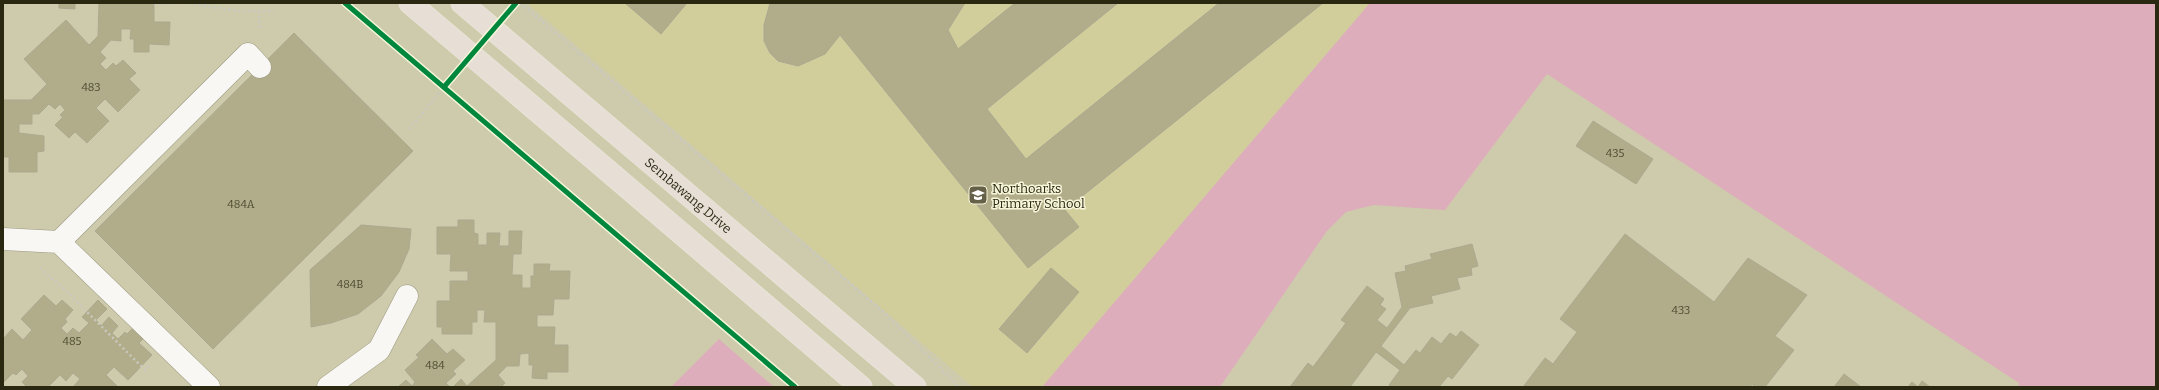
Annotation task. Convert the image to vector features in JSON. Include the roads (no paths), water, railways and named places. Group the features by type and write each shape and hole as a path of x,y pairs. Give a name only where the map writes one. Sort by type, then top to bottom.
{"main road":[{"path":"410,3 861,387"},
{"name":"Sembawang Drive","path":"462,3 915,387"}],"lane":[{"path":"59,242 143,171 248,54 260,67"},
{"path":"3,239 59,242 209,387"},
{"path":"328,387 379,350 407,296"}],"place":[{"name":"Northoarks Primary School","path":"978,195"}]}
